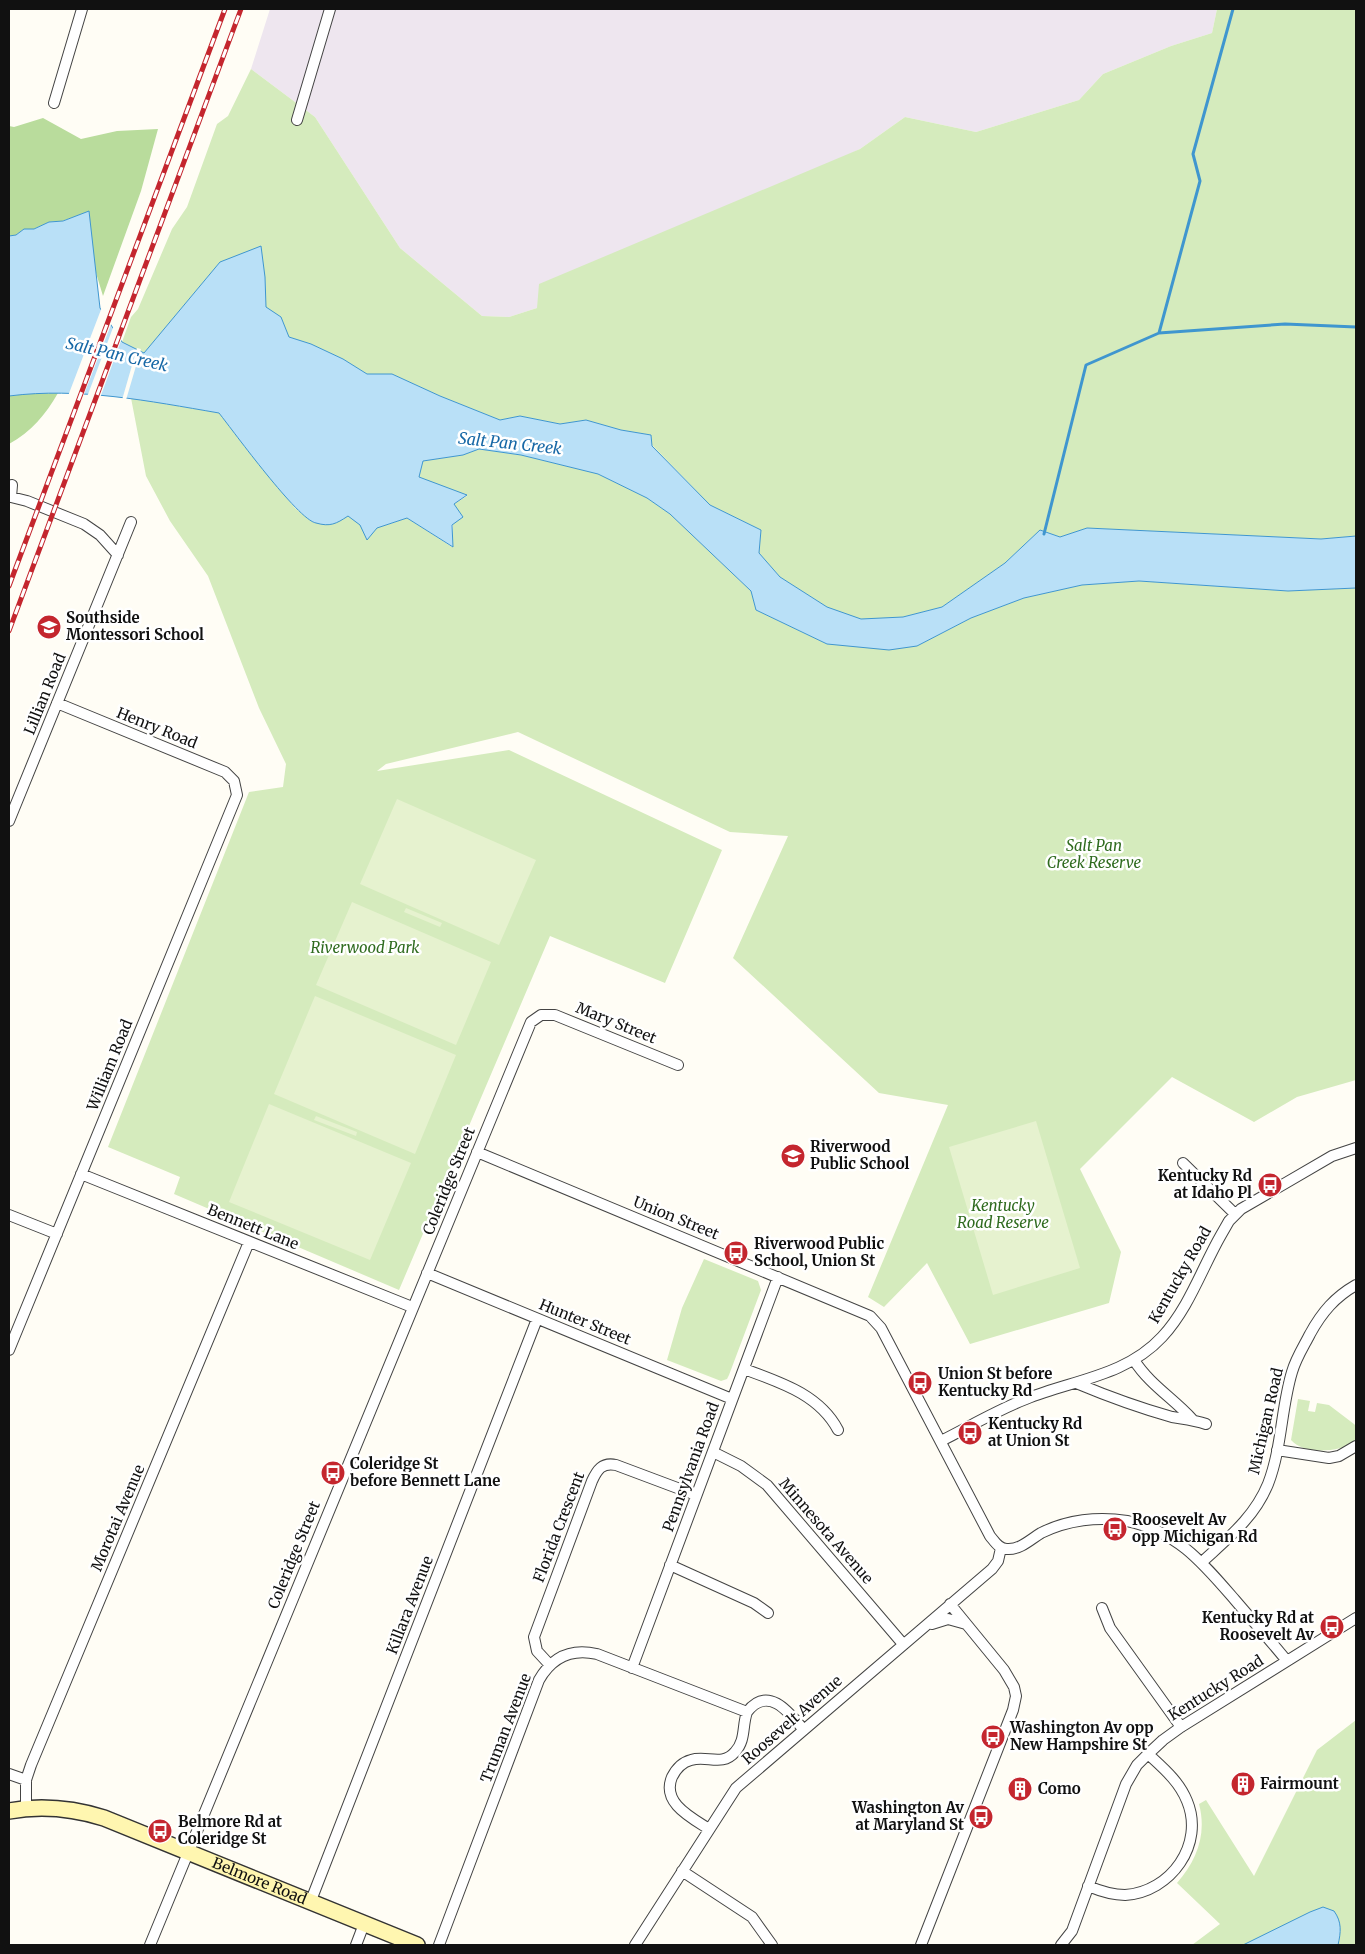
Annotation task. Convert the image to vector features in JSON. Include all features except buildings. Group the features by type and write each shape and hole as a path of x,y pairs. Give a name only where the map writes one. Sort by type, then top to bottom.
{"main road":[{"name":"Belmore Road","path":"9,1811 26,1808 54,1808 90,1814 417,1945"}],"street":[{"path":"54,104 82,9"},
{"path":"297,120 330,9"},
{"path":"12,485 10,498 27,501 77,520 100,535 118,555"},
{"name":"Lillian Road","path":"9,821 130,522"},
{"name":"Henry Road","path":"57,703 225,772 234,781 237,791"},
{"name":"William Road","path":"9,1350 236,800 237,791"},
{"name":"Mary Street","path":"541,1015 560,1016 678,1065"},
{"name":"Coleridge Street","path":"150,1945 527,1029 535,1018 541,1015"},
{"name":"Kentucky Road","path":"941,1441 1026,1399 1111,1372 1134,1360 1155,1344 1174,1322 1216,1242 1235,1214 1251,1202 1320,1163 1356,1148"},
{"name":"Union Street","path":"477,1152 864,1312 876,1321 990,1536 1002,1548"},
{"path":"1183,1163 1235,1214"},
{"name":"Bennett Lane","path":"81,1174 412,1307"},
{"path":"9,1215 57,1234"},
{"name":"Morotai Avenue","path":"26,1808 26,1780 250,1242"},
{"name":"Hunter Street","path":"427,1273 732,1399"},
{"name":"Pennsylvania Road","path":"632,1668 778,1277"},
{"name":"Michigan Road","path":"1202,1562 1240,1528 1256,1508 1268,1484 1277,1450 1290,1378 1295,1363 1321,1314 1333,1300 1356,1285"},
{"name":"Killara Avenue","path":"310,1903 537,1318"},
{"path":"1134,1360 1143,1374 1180,1405 1192,1419"},
{"path":"744,1369 782,1383 804,1395 827,1412 838,1430"},
{"path":"1076,1383 1173,1417 1192,1419 1206,1424"},
{"path":"1277,1450 1330,1458 1339,1456 1356,1446"},
{"name":"Minnesota Avenue","path":"713,1452 741,1466 767,1485 904,1644"},
{"name":"Florida Crescent","path":"549,1664 537,1651 534,1637 592,1482 600,1467 605,1464 616,1465 696,1495"},
{"path":"1002,1548 1015,1548 1042,1533 1062,1525 1092,1519 1116,1520 1139,1524 1161,1532 1184,1546 1202,1562 1287,1661"},
{"name":"Roosevelt Avenue","path":"635,1945 736,1788 992,1569 998,1561 1002,1548"},
{"path":"670,1565 754,1603 768,1613"},
{"path":"921,1945 1015,1703 1016,1696 1010,1679 950,1604"},
{"path":"1102,1608 1110,1628 1181,1727"},
{"name":"Kentucky Road","path":"1061,1945 1072,1931 1126,1784 1137,1765 1181,1727 1356,1618"},
{"path":"925,1626 948,1619 967,1624"},
{"name":"Truman Avenue","path":"439,1945 539,1680 549,1664 568,1654 583,1652 597,1654 747,1712"},
{"path":"709,1829 676,1805 672,1797 670,1781 678,1768 697,1758 722,1760 730,1757 736,1752 743,1739 744,1718 747,1712 756,1704 762,1702 776,1702 803,1729"},
{"path":"1088,1886 1118,1895 1147,1890 1164,1881 1172,1874 1186,1854 1192,1834 1192,1823 1187,1801 1179,1785 1148,1754"},
{"path":"9,1774 26,1780"},
{"path":"682,1871 752,1917 772,1945"},
{"path":"356,1945 364,1924"}],"shaded area":[{"path":"270,9 1217,9 1212,33 1171,46 1103,74 1079,100 976,132 905,117 860,149 537,308 509,317 482,316 400,248 315,117 251,69"}],"green space":[{"path":"1217,9 1356,9 1356,536 1321,539 1087,528 1060,537 1040,530 1005,563 942,607 903,617 861,620 827,607 780,577 759,553 761,530 710,505 652,445 651,435 621,430 586,420 560,424 520,416 500,420 392,374 367,374 343,359 311,344 289,337 281,317 266,308 265,277 220,262 144,353 122,342 131,317 138,309 172,229 187,207 217,124 228,116 251,69 315,117 400,248 482,316 509,317 537,308 539,284 860,149 905,117 976,132 1079,100 1103,74 1171,46 1212,33"},
{"path":"43,118 81,139 117,131 158,129 141,191 103,296 93,263 89,212 62,221 49,222 34,229 24,229 16,235 9,236 9,126 14,127"},
{"path":"58,393 37,422 9,444 9,396"},
{"path":"131,398 219,413 295,508 314,523 348,516 364,525 377,527 407,518 452,547 454,504 467,496 419,477 423,461 463,455 479,449 521,455 598,474 647,498 670,514 751,591 756,610 827,644 917,646 971,618 1024,598 1082,585 1139,581 1288,591 1356,588 1356,1080 1297,1097 1254,1122 1172,1077 1080,1169 1121,1252 1109,1303 970,1344 927,1263 884,1307 868,1297 948,1105 879,1093 733,958 788,836 730,832 518,732 386,764 377,771 509,750 722,850 665,983 550,936 399,1290 174,1194 180,1177 108,1147 249,792 283,787 286,764 259,708 208,576 170,521 146,476"},
{"path":"397,799 536,860 499,945 360,884"},
{"name":"Riverwood Park","path":"352,902 491,962 456,1045 316,985"},
{"path":"406,908 442,923 440,927 404,912"},
{"path":"315,996 456,1055 415,1154 274,1094"},
{"path":"269,1104 411,1163 370,1260 229,1202"},
{"path":"316,1116 357,1132 356,1136 314,1120"},
{"name":"Kentucky Road Reserve","path":"1036,1121 1080,1268 993,1295 949,1147"},
{"path":"704,1259 758,1281 761,1290 729,1375 727,1379 721,1381 667,1360 682,1308"},
{"path":"1298,1399 1310,1401 1308,1411 1315,1412 1317,1403 1329,1405 1356,1426 1356,1443 1331,1450 1313,1450 1297,1445 1291,1440"},
{"path":"1356,1720 1356,1945 1192,1945 1220,1924 1177,1883 1195,1856 1201,1836 1202,1826 1199,1804 1206,1800 1254,1876 1317,1750"}],"water":[{"name":"Salt Pan Creek","path":"89,211 100,308 122,342 144,353 220,262 261,246 266,307 281,317 289,337 311,344 343,359 367,374 392,374 500,420 520,416 560,424 586,420 621,430 651,435 652,446 710,505 761,530 759,553 780,577 827,607 861,619 903,617 942,607 1005,563 1040,530 1060,537 1087,528 1321,539 1356,536 1356,588 1288,591 1139,581 1082,585 1024,598 971,618 917,646 889,650 827,644 756,610 751,591 670,514 647,498 598,474 521,455 479,449 463,455 423,461 419,477 467,495 454,504 463,517 452,525 453,547 407,518 377,528 367,540 360,525 348,516 329,525 316,523 307,518 281,492 219,413 140,400 88,394 62,393 9,396 9,236 16,235 24,229 34,229 49,222 63,221"},
{"path":"1323,1907 1334,1911 1340,1923 1338,1945 1243,1945 1310,1912"}],"pier":[{"path":"102,307 112,322 83,397 68,396"},
{"path":"114,325 122,338 100,398 87,397"},
{"path":"137,348 141,349 126,400 122,400"}],"waterway":[{"path":"1159,333 1200,181 1193,154 1233,9"},
{"path":"1044,534 1086,365 1159,333 1285,324 1356,327"}],"railway":[{"path":"9,586 225,9"},
{"path":"9,631 241,9"}],"place":[{"name":"Southside Montessori School","path":"49,627"},
{"name":"Riverwood Public School","path":"793,1156"},
{"name":"Kentucky Rd at Idaho Pl","path":"1270,1185"},
{"name":"Riverwood Public School, Union St","path":"736,1253"},
{"name":"Union St before Kentucky Rd","path":"920,1383"},
{"name":"Kentucky Rd at Union St","path":"970,1433"},
{"name":"Coleridge St before Bennett Lane","path":"333,1473"},
{"name":"Roosevelt Av opp Michigan Rd","path":"1115,1529"},
{"name":"Kentucky Rd at Roosevelt Av","path":"1332,1627"},
{"name":"Washington Av opp New Hampshire St","path":"993,1737"},
{"name":"Fairmount","path":"1243,1784"},
{"name":"Como","path":"1020,1789"},
{"name":"Washington Av at Maryland St","path":"981,1817"},
{"name":"Belmore Rd at Coleridge St","path":"160,1831"}],"park label":[{"name":"Salt Pan Creek Reserve","path":"1094,854"}]}
